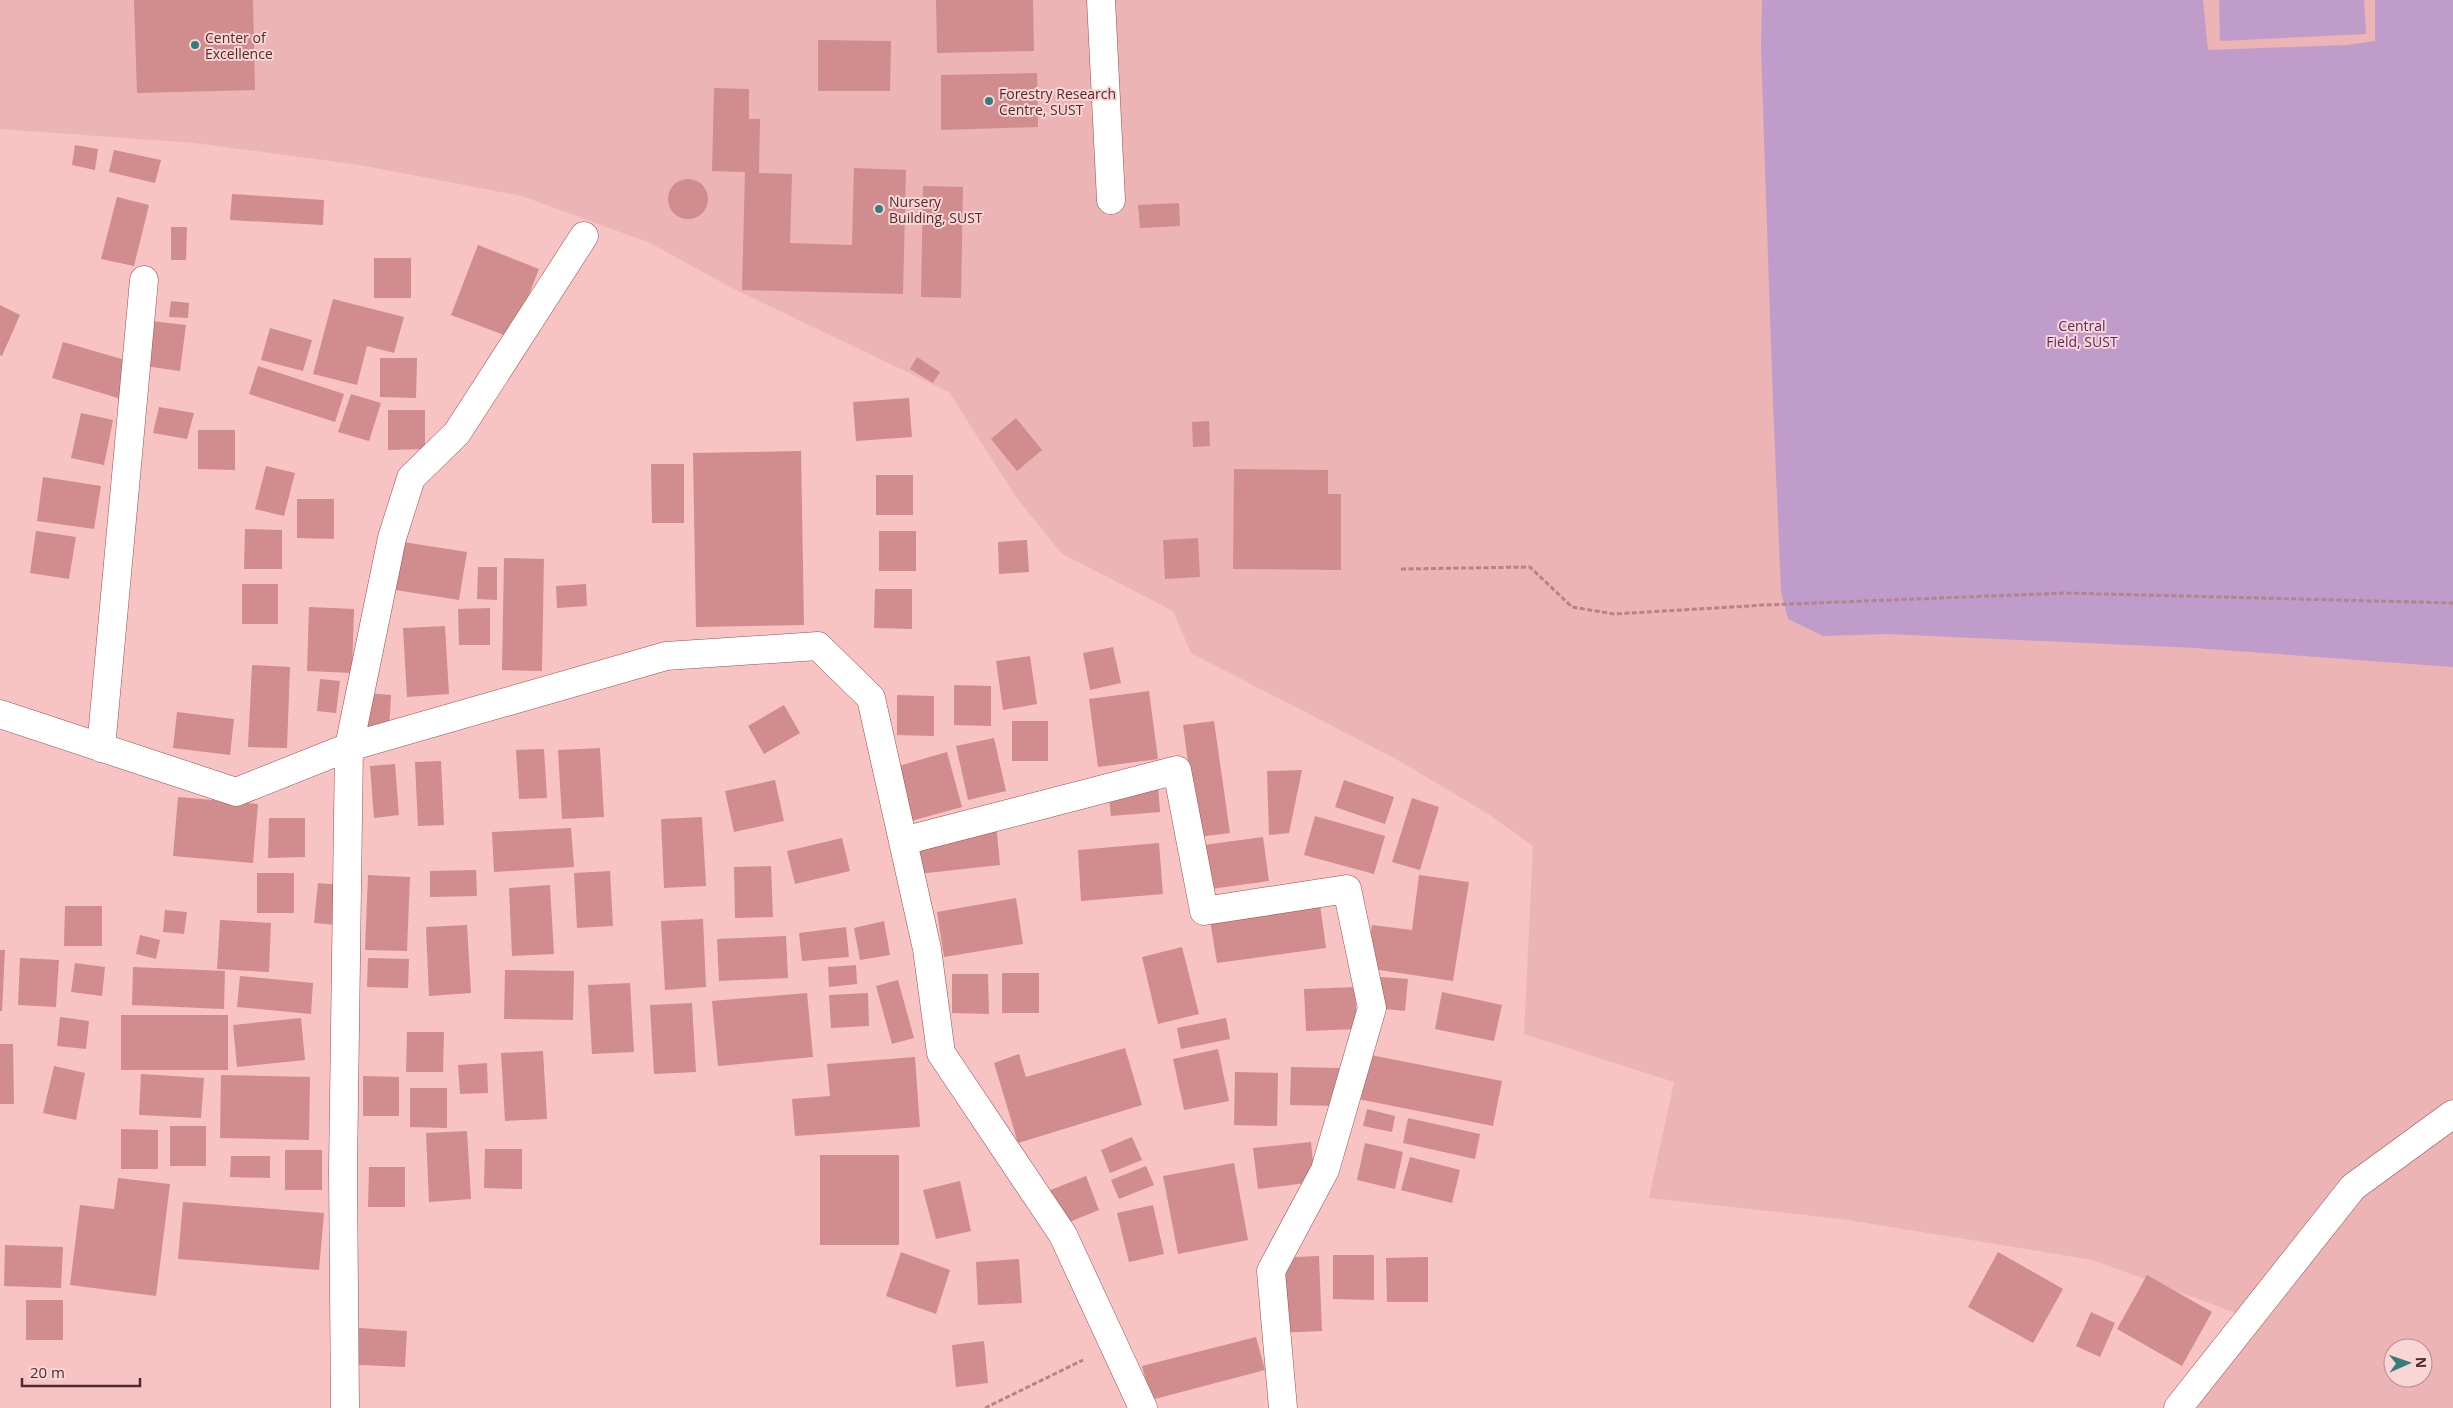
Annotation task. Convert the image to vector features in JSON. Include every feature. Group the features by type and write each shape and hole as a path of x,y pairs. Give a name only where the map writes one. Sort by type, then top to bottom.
{"street":[{"path":"1101,0 1111,200"},
{"path":"345,1408 343,1170 349,747 392,538 411,478 457,433 584,236"},
{"path":"101,748 144,280"},
{"path":"0,714 236,792 349,747 666,656 818,646 871,698 927,948 941,1053 1063,1235 1143,1408"},
{"path":"903,841 1177,770 1204,911 1347,889 1372,1008 1325,1170 1271,1271 1283,1408"},
{"path":"2178,1408 2353,1187 2453,1114"}],"path":[{"path":"1401,569 1530,567 1572,608 1614,614 2066,593 2453,603"},
{"path":"985,1408 1115,1345"}],"shaded area":[{"path":"0,0 2453,0 2453,1408 2192,1408 2263,1323 2093,1260 1842,1219 1649,1198 1674,1082 1524,1034 1533,846 1490,815 1396,759 1191,653 1173,611 1061,553 1016,497 949,392 732,288 650,243 522,196 360,165 195,143 0,129"}],"green space":[{"name":"Central Field, SUST","path":"1762,0 2203,0 2208,50 2346,45 2375,41 2375,0 2453,0 2453,667 2195,648 1887,634 1823,636 1788,619 1781,591 1773,404 1761,48"},
{"path":"2219,0 2364,0 2366,34 2220,41"}],"building":[{"name":"Center of Excellence","path":"134,0 253,0 255,90 137,93"},
{"path":"936,0 1033,0 1034,51 937,53"},
{"path":"818,40 891,41 890,91 818,91"},
{"name":"Forestry Research Centre, SUST","path":"1037,73 1038,127 941,130 941,75"},
{"name":"Nursery Building, SUST","path":"714,88 749,89 749,119 760,119 759,173 792,174 790,243 852,245 854,168 906,170 903,294 742,290 745,172 712,171"},
{"path":"75,145 98,149 95,170 72,165"},
{"path":"114,150 161,160 155,183 109,172"},
{"path":"688,179 702,185 708,199 702,213 688,219 674,213 668,199 674,185"},
{"path":"923,186 963,187 961,298 921,297"},
{"path":"232,194 324,200 323,225 230,220"},
{"path":"117,197 149,205 134,266 101,259"},
{"path":"1179,203 1180,226 1140,228 1138,205"},
{"path":"171,227 187,227 186,260 171,260"},
{"path":"478,245 539,269 512,338 451,315"},
{"path":"374,258 411,258 411,298 374,298"},
{"path":"333,299 404,317 394,353 367,346 357,385 313,374"},
{"path":"171,301 189,303 188,318 169,317"},
{"path":"0,305 20,315 2,356 0,355"},
{"path":"151,321 186,325 180,371 145,366"},
{"path":"270,328 312,340 303,371 261,360"},
{"path":"63,342 132,362 121,399 52,378"},
{"path":"917,357 940,372 933,383 910,369"},
{"path":"380,358 417,358 416,398 380,397"},
{"path":"258,366 344,394 335,422 249,394"},
{"path":"351,394 381,403 369,441 338,432"},
{"path":"909,398 912,437 856,441 853,402"},
{"path":"159,407 194,413 187,439 153,433"},
{"path":"388,410 425,410 425,449 388,450"},
{"path":"81,413 113,420 104,465 71,458"},
{"path":"1016,418 1042,450 1017,471 991,439"},
{"path":"1209,421 1210,446 1193,447 1192,422"},
{"path":"198,430 235,430 235,470 198,469"},
{"path":"801,451 804,625 696,627 693,453"},
{"path":"651,464 684,464 684,523 652,523"},
{"path":"266,466 295,473 284,516 255,509"},
{"path":"1234,469 1328,470 1328,494 1341,494 1341,570 1233,569"},
{"path":"876,475 913,475 913,515 876,515"},
{"path":"43,477 101,486 94,529 37,521"},
{"path":"297,499 334,499 334,539 297,538"},
{"path":"245,529 282,530 282,569 244,569"},
{"path":"36,531 76,537 69,579 30,573"},
{"path":"879,531 916,531 916,571 879,571"},
{"path":"1198,538 1200,577 1165,579 1163,540"},
{"path":"1027,540 1029,572 999,574 998,542"},
{"path":"397,541 467,552 459,600 389,589"},
{"path":"504,558 544,559 542,671 502,670"},
{"path":"478,567 497,567 497,600 477,599"},
{"path":"242,584 278,584 278,624 242,624"},
{"path":"586,584 587,606 557,608 556,586"},
{"path":"875,589 912,589 912,629 874,628"},
{"path":"309,607 354,609 352,673 307,671"},
{"path":"490,608 490,645 459,645 458,609"},
{"path":"445,626 449,694 407,697 403,628"},
{"path":"1113,647 1121,683 1090,690 1083,653"},
{"path":"1030,656 1037,704 1003,710 996,661"},
{"path":"252,665 290,667 287,748 248,747"},
{"path":"320,679 340,681 336,713 317,711"},
{"path":"954,685 991,686 991,726 954,725"},
{"path":"1149,691 1158,759 1098,767 1089,699"},
{"path":"366,693 391,695 389,731 364,730"},
{"path":"897,695 934,696 934,736 897,735"},
{"path":"784,705 800,733 764,754 748,726"},
{"path":"177,712 234,719 230,755 173,748"},
{"path":"1012,721 1048,721 1048,761 1012,761"},
{"path":"1214,721 1230,833 1198,837 1183,725"},
{"path":"994,738 1006,791 968,800 956,746"},
{"path":"600,748 604,817 562,819 558,750"},
{"path":"544,749 547,798 519,799 516,750"},
{"path":"947,752 962,807 900,824 885,770"},
{"path":"441,761 444,825 418,826 415,762"},
{"path":"395,764 399,815 374,818 370,766"},
{"path":"1302,770 1289,833 1269,835 1267,771"},
{"path":"775,780 784,821 734,832 725,791"},
{"path":"1344,780 1394,797 1385,824 1335,807"},
{"path":"1158,785 1160,812 1111,816 1108,789"},
{"path":"178,797 258,804 253,863 173,856"},
{"path":"1412,798 1439,807 1420,870 1392,862"},
{"path":"1315,816 1385,836 1374,874 1304,855"},
{"path":"702,817 706,886 664,888 661,819"},
{"path":"269,818 305,818 305,857 268,858"},
{"path":"996,823 1000,865 909,875 904,832"},
{"path":"571,828 574,867 494,872 492,832"},
{"path":"1263,837 1269,881 1196,891 1189,847"},
{"path":"842,838 850,871 795,884 787,851"},
{"path":"1159,843 1163,894 1081,901 1078,850"},
{"path":"771,866 773,917 735,918 734,867"},
{"path":"476,870 477,896 430,897 430,871"},
{"path":"610,871 613,926 577,928 574,873"},
{"path":"257,873 294,873 294,913 257,913"},
{"path":"368,875 410,877 407,951 365,950"},
{"path":"1419,875 1469,882 1453,981 1366,968 1372,925 1412,930"},
{"path":"318,883 352,886 348,926 314,923"},
{"path":"550,885 554,954 512,956 509,888"},
{"path":"1319,897 1326,948 1217,963 1209,914"},
{"path":"1016,898 1023,944 944,957 937,912"},
{"path":"65,906 102,906 102,946 64,946"},
{"path":"165,910 187,912 184,934 163,932"},
{"path":"703,919 706,987 665,990 661,921"},
{"path":"220,920 271,923 269,972 217,969"},
{"path":"884,921 890,955 860,960 854,928"},
{"path":"467,925 471,993 429,996 426,927"},
{"path":"846,927 849,957 802,961 799,933"},
{"path":"140,935 160,940 156,959 136,954"},
{"path":"786,936 788,978 719,981 717,939"},
{"path":"1182,947 1199,1014 1158,1024 1142,957"},
{"path":"0,950 5,950 2,1011 0,1011"},
{"path":"20,958 59,960 56,1007 18,1005"},
{"path":"368,958 409,959 408,988 367,987"},
{"path":"75,963 105,967 102,996 71,992"},
{"path":"856,965 857,984 829,987 828,967"},
{"path":"133,967 225,971 224,1009 132,1005"},
{"path":"505,970 574,971 573,1020 504,1019"},
{"path":"1002,973 1039,973 1039,1013 1002,1013"},
{"path":"952,974 988,974 989,1014 952,1013"},
{"path":"240,976 313,983 311,1014 237,1007"},
{"path":"1369,976 1408,979 1405,1011 1366,1007"},
{"path":"898,980 914,1038 892,1044 876,986"},
{"path":"630,983 634,1052 592,1054 588,985"},
{"path":"1355,987 1357,1029 1306,1031 1304,989"},
{"path":"1442,992 1502,1005 1494,1041 1435,1029"},
{"path":"807,993 813,1057 718,1066 712,1001"},
{"path":"868,993 869,1026 831,1028 829,995"},
{"path":"692,1003 696,1072 654,1074 650,1005"},
{"path":"121,1015 228,1015 228,1070 121,1070"},
{"path":"60,1017 89,1021 86,1049 57,1046"},
{"path":"301,1018 305,1060 237,1067 233,1025"},
{"path":"1226,1018 1230,1039 1181,1049 1177,1028"},
{"path":"407,1032 444,1032 443,1072 406,1072"},
{"path":"0,1044 13,1044 14,1104 0,1104"},
{"path":"1125,1048 1142,1105 1018,1143 994,1063 1019,1054 1026,1077"},
{"path":"1218,1049 1229,1101 1184,1110 1173,1059"},
{"path":"543,1051 547,1119 505,1121 501,1053"},
{"path":"1361,1053 1502,1081 1493,1126 1353,1098"},
{"path":"915,1057 920,1127 795,1136 792,1099 830,1096 827,1064"},
{"path":"487,1063 488,1093 460,1094 458,1065"},
{"path":"54,1066 85,1073 76,1120 43,1113"},
{"path":"1291,1067 1339,1068 1338,1106 1290,1105"},
{"path":"1235,1072 1278,1073 1277,1126 1234,1125"},
{"path":"141,1074 204,1078 201,1118 139,1115"},
{"path":"221,1075 310,1077 309,1140 220,1138"},
{"path":"363,1076 399,1077 399,1116 363,1116"},
{"path":"410,1088 447,1088 447,1128 410,1127"},
{"path":"1367,1109 1395,1116 1392,1132 1363,1126"},
{"path":"1408,1118 1480,1134 1475,1159 1403,1143"},
{"path":"170,1126 206,1126 206,1166 170,1166"},
{"path":"121,1129 158,1130 158,1169 121,1169"},
{"path":"467,1131 471,1199 429,1202 426,1133"},
{"path":"1132,1137 1142,1160 1110,1173 1101,1150"},
{"path":"1311,1142 1315,1182 1258,1189 1253,1148"},
{"path":"1365,1143 1403,1152 1395,1189 1357,1180"},
{"path":"485,1149 522,1149 522,1189 484,1188"},
{"path":"285,1150 322,1150 322,1190 285,1190"},
{"path":"820,1155 899,1155 899,1245 820,1245"},
{"path":"231,1156 270,1156 270,1178 230,1177"},
{"path":"1410,1157 1460,1170 1452,1203 1401,1190"},
{"path":"1234,1163 1248,1240 1178,1254 1163,1176"},
{"path":"1146,1166 1154,1185 1119,1199 1111,1180"},
{"path":"369,1167 405,1167 405,1207 368,1207"},
{"path":"1086,1176 1099,1210 1062,1225 1048,1191"},
{"path":"118,1178 170,1184 156,1296 70,1285 80,1205 114,1209"},
{"path":"960,1181 971,1231 936,1239 923,1190"},
{"path":"183,1202 324,1213 319,1270 178,1259"},
{"path":"1153,1205 1164,1254 1129,1262 1117,1213"},
{"path":"5,1245 63,1247 61,1288 4,1286"},
{"path":"901,1252 950,1270 936,1314 886,1296"},
{"path":"1998,1252 2063,1289 2033,1343 1968,1307"},
{"path":"1333,1255 1374,1255 1374,1300 1333,1299"},
{"path":"1319,1256 1322,1331 1275,1333 1271,1258"},
{"path":"1428,1257 1428,1302 1387,1302 1386,1258"},
{"path":"1019,1259 1022,1303 978,1305 976,1262"},
{"path":"2147,1275 2212,1312 2182,1366 2117,1329"},
{"path":"26,1300 63,1300 63,1340 26,1340"},
{"path":"2091,1312 2115,1323 2100,1357 2076,1346"},
{"path":"343,1327 407,1331 405,1367 341,1364"},
{"path":"1256,1337 1265,1370 1151,1400 1142,1366"},
{"path":"984,1341 988,1383 956,1387 952,1345"}],"place":[{"name":"Center of Excellence","path":"195,45"},
{"name":"Forestry Research Centre, SUST","path":"989,101"},
{"name":"Nursery Building, SUST","path":"879,209"}]}
